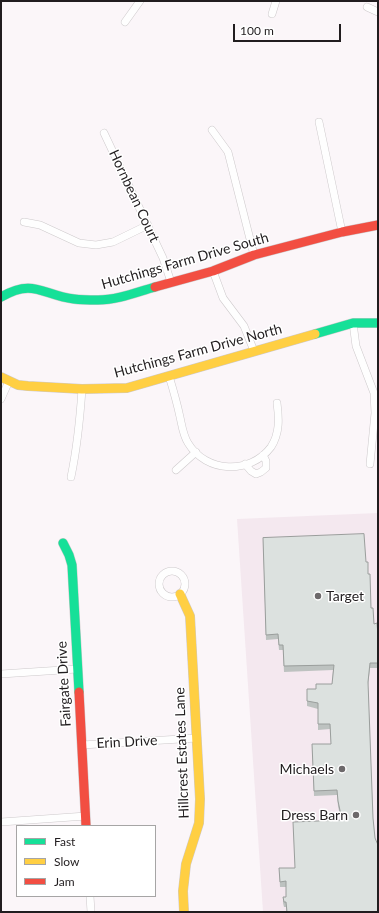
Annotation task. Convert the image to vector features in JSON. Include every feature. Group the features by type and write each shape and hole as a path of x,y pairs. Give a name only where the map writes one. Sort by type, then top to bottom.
{"street":[{"path":"125,22 140,1"},
{"path":"272,14 276,1"},
{"path":"367,8 378,12"},
{"path":"319,122 342,232"},
{"path":"212,130 228,152 254,255"},
{"name":"Hornbean Court","path":"104,133 163,258 171,282"},
{"path":"24,222 40,225 79,243 96,245 113,242 148,225"},
{"name":"Hutchings Farm Drive South","path":"1,297 13,290 37,288 74,299 100,300 117,298 213,271 254,255 342,232 378,225"},
{"path":"213,271 223,298 244,326 254,351"},
{"path":"353,323 356,346 374,393 375,413 370,464"},
{"name":"Hutchings Farm Drive North","path":"5,379 18,385 28,386 82,389 127,388 353,323 378,324"},
{"path":"170,376 184,433 188,443 203,460 220,466 230,467 245,464 254,461 263,455 271,446 280,421 277,403"},
{"path":"1,399 5,379"},
{"path":"71,477 80,424 82,389"},
{"path":"176,470 196,452"},
{"path":"245,464 251,472 256,474 261,472 266,468 266,462 263,455"},
{"name":"Fairgate Drive","path":"63,543 72,565 86,825"},
{"name":"Hillcrest Estates Lane","path":"180,594 190,616 200,799 200,818 186,864 183,892 184,912"},
{"path":"1,674 77,669"},
{"name":"Erin Drive","path":"82,745 196,738"},
{"path":"1,822 86,816"},
{"path":"90,897 91,912"}],"shaded area":[{"path":"378,513 378,912 263,912 237,519"}],"building":[{"path":"364,534 366,562 368,562 368,574 370,574 371,608 373,608 374,624 377,623 378,635 378,663 370,663 368,682 373,818 375,838 378,845 378,912 287,912 286,902 284,902 283,897 286,897 286,881 280,882 279,868 295,868 293,822 342,820 337,790 314,791 312,744 331,744 330,724 318,724 318,703 307,701 307,689 316,689 316,684 332,684 334,665 284,666 283,645 279,645 278,634 266,635 263,538"}],"traffic: fast":[{"path":"1,297 12,291 30,288 74,299 105,300 155,287"},
{"path":"315,334 353,323 378,323"},
{"path":"63,543 72,565 79,692"}],"traffic: slow":[{"path":"1,377 18,385 28,386 82,389 127,388 315,334"},
{"path":"180,594 190,616 200,799 199,823 186,864 183,891 184,912"}],"traffic: jam":[{"path":"155,287 213,271 254,255 342,232 378,225"},
{"path":"79,692 86,825"}],"place":[{"name":"Target","path":"318,596"},
{"name":"Michaels","path":"342,769"},
{"name":"Dress Barn","path":"356,815"}]}
